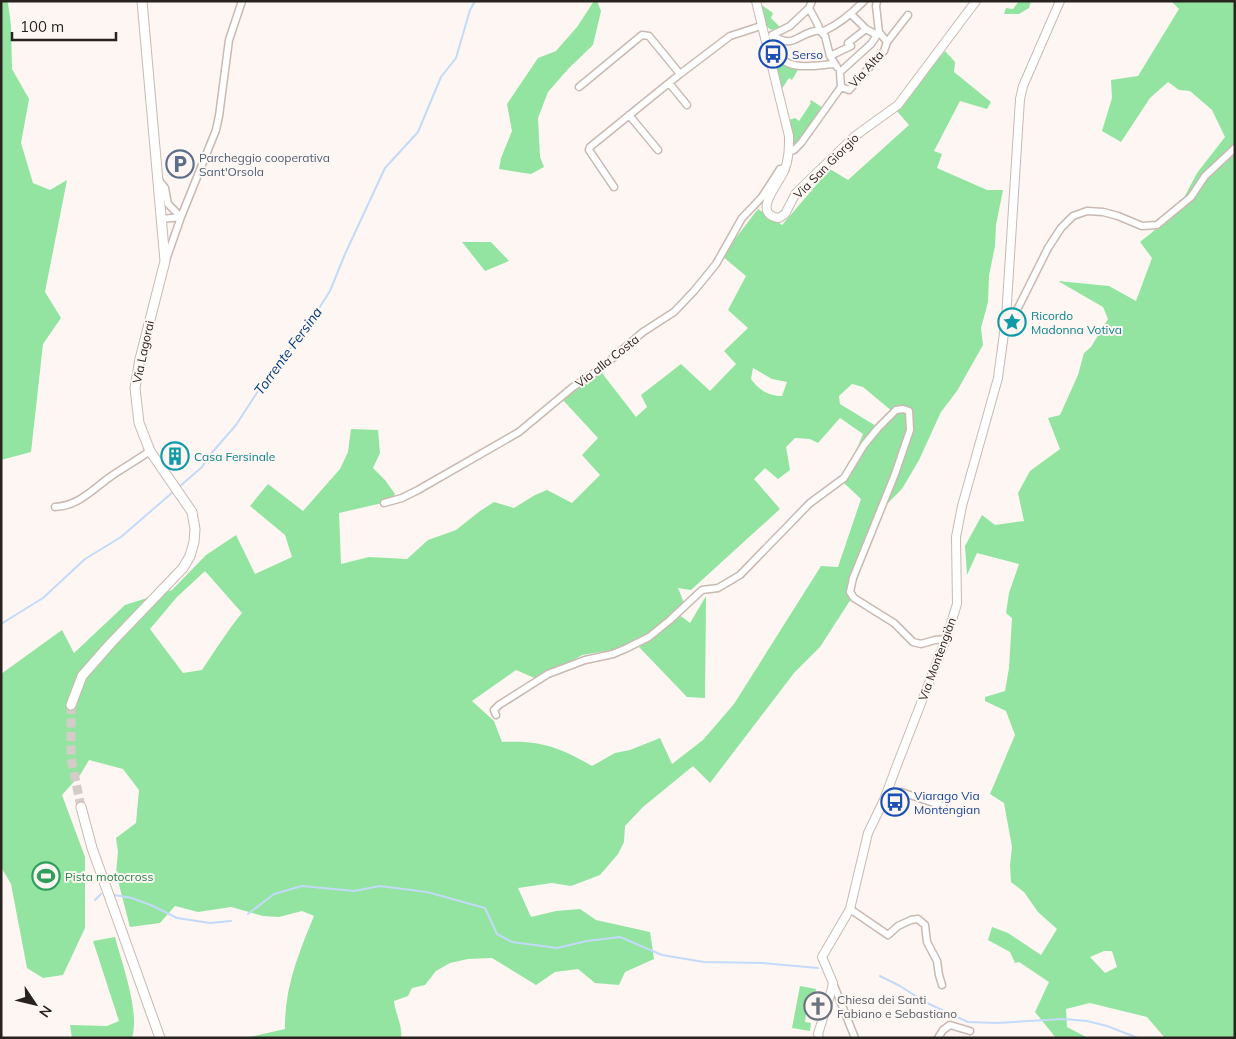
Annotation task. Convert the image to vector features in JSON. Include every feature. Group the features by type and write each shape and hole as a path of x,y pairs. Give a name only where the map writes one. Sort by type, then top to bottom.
{"main road":[{"name":"Via Lagorai","path":"71,705 82,676 183,568 190,556 194,542 195,529 190,507 150,451 139,423 135,388 140,359 165,261 142,1"},
{"path":"81,808 92,848 160,1038"}],"street":[{"name":"Via Lagorai","path":"165,261 216,130 220,116 229,40 242,1"},
{"name":"Via San Giorgio","path":"756,1 789,136 789,152 784,170 766,204 766,212 772,217 779,218 785,214 796,193 855,136 898,105 976,1"},
{"path":"614,187 589,150 590,146 730,36 762,28 783,42 794,40 815,31 825,31 852,14 864,1"},
{"path":"840,72 871,44 878,34 877,1"},
{"name":"Via Montengiàn","path":"833,983 822,957 850,908 868,833 884,800 946,640 957,604 956,537 962,506 998,378 1006,318 1020,99 1023,86 1060,1"},
{"path":"772,35 790,26 810,4 820,31 825,36 830,56 840,72 842,87 800,143 794,150 789,152"},
{"path":"852,14 866,29 878,34"},
{"name":"Via Alta","path":"842,87 849,90 884,51 887,42 908,15"},
{"path":"830,56 851,46 848,43 866,29"},
{"name":"Via Alta","path":"878,34 887,42"},
{"path":"579,87 642,35 649,36 680,74"},
{"path":"772,35 776,52 784,61 796,67 835,64"},
{"path":"669,83 687,105"},
{"path":"629,115 658,150"},
{"path":"1006,318 1013,315 1018,308 1048,248 1061,228 1073,216 1086,211 1103,212 1142,226 1158,225 1191,197 1206,176 1235,148"},
{"name":"Via alla Costa","path":"384,503 402,498 418,490 519,432 574,387 600,369 643,332 674,312 716,264 742,218 762,197 780,169 784,170"},
{"name":"Via Lagorai","path":"158,180 165,188 168,204 181,217"},
{"path":"162,220 181,217"},
{"path":"496,715 494,710 499,705 548,674 585,660 627,648 649,636 670,620 702,590 718,588 740,575 810,503 844,478 864,445 896,410 903,409 909,411 910,430 895,474 853,578 850,592 854,598 894,623 913,642 921,644 935,640 946,640"},
{"path":"55,507 66,506 84,498 108,478 150,451"},
{"path":"884,800 901,792 943,806"},
{"path":"850,908 888,935 898,926 918,919 925,925 926,942 937,961 938,975 942,985"},
{"path":"833,983 855,1037"},
{"path":"819,1038 818,1034 832,992 833,983"},
{"path":"938,1038 943,1030 950,1026 970,1031"}],"green space":[{"path":"1,1 8,3 11,26 12,69 29,99 21,143 33,183 50,190 67,180 45,292 61,318 43,344 31,452 1,460"},
{"path":"594,1 597,1 601,11 593,45 548,92 538,118 540,157 544,167 531,174 499,169 501,158 512,131 507,104 538,58 556,51 577,27"},
{"path":"1019,1 1031,1 1029,8 1019,14 1004,14 1006,8 1013,9"},
{"path":"1171,1 1235,1 1235,1038 1165,1038 1147,1017 1090,1003 1066,1009 1067,1027 1088,1038 1056,1038 1035,1012 1049,982 1019,962 1015,963 1010,952 988,940 992,927 1008,933 1041,955 1057,929 1038,912 1024,892 1011,882 1012,847 1004,803 990,794 1015,735 1006,711 985,701 985,697 1005,691 1009,668 1012,618 1006,613 1009,593 1019,564 977,553 967,575 965,546 982,515 995,525 1024,521 1018,493 1030,471 1060,449 1048,418 1060,415 1078,375 1084,353 1091,347 1108,319 1103,307 1058,281 1109,286 1136,301 1152,258 1140,242 1176,213 1197,173 1225,137 1212,110 1190,91 1179,90 1168,82 1150,98 1121,142 1102,131 1112,98 1111,80 1138,76 1179,9","holes":["1104,951 1112,951 1117,967 1105,973 1090,957"]},
{"path":"759,3 773,13 771,18 780,27 771,30 764,24"},
{"path":"945,51 955,62 954,72 991,102 987,109 960,101 934,151 942,154 937,168 987,190 1003,190 989,276 988,302 981,328 983,345 957,391 941,412 919,460 902,489 881,510 853,570 851,599 820,647 794,673 710,783 693,766 643,807 625,826 624,842 618,854 600,875 571,886 552,883 518,888 531,917 556,911 580,909 596,920 650,932 654,959 625,972 619,985 595,983 578,969 555,972 536,985 492,958 468,959 450,963 436,971 425,985 412,988 408,996 394,1001 401,1029 401,1038 245,1038 285,1029 285,1014 290,985 298,957 314,916 302,911 279,917 263,916 231,907 198,912 175,906 160,923 130,927 116,873 118,852 116,838 136,823 139,790 123,769 89,760 80,775 62,795 85,857 85,928 63,975 43,978 27,968 11,884 1,867 1,674 62,630 74,653 125,605 172,590 206,555 236,535 255,574 292,557 285,535 250,506 268,484 303,511 340,469 348,452 351,429 378,430 380,453 373,468 395,494 391,501 339,513 341,564 369,557 407,559 428,540 456,530 494,502 514,508 547,490 572,503 600,475 582,455 598,438 562,399 602,373 636,417 647,407 641,395 681,364 710,391 736,364 724,351 748,328 728,310 746,276 722,256 758,209 782,225 830,169 848,180 909,125 896,110","holes":["753,368 772,379 787,382 782,396 777,396 764,392 751,379","852,384 863,387 893,412 876,426 840,404 839,396","840,418 863,434 843,482 861,499 838,567 821,566 734,704 703,740 672,764 660,738 630,750 615,753 592,766 570,754 549,746 527,742 502,742 494,721 472,701 516,670 539,680 582,655 618,649 657,627 684,603 678,588 691,590 780,509 754,479 765,468 778,479 790,470 786,447 795,438 810,439 818,443","205,571 242,613 202,670 183,673 150,629 177,597"]},
{"path":"779,59 799,68 792,80 789,78 781,90 774,61"},
{"path":"811,100 823,108 794,148 789,120 795,118 799,121"},
{"path":"462,242 491,242 509,261 485,271"},
{"path":"706,596 705,698 687,697 639,647 681,616 690,623"},
{"path":"115,937 132,1001 134,1027 132,1038 72,1038 70,1025 107,1026 119,1021 93,941"},
{"path":"800,986 816,989 811,1015 806,1014 805,1022 811,1023 810,1031 792,1028"}],"waterway":[{"name":"Torrente Fersina","path":"179,487 202,467 236,425 271,371 304,332 330,291 385,168 418,132 441,77 456,58 470,10 475,1"},
{"name":"Torrente Fersina","path":"1,624 43,598 85,559 121,537 173,492"},
{"path":"248,914 274,894 302,886 354,891 380,886 427,892 485,908 497,934 512,942 557,948 587,941 620,937 662,955 704,962 762,963 818,968"},
{"path":"95,900 101,894"},
{"path":"114,895 132,898 177,918 210,923 231,921"},
{"path":"880,976 925,1002 968,1022 997,1023 1063,1019 1087,1021 1107,1026 1138,1038"}],"tunnel":[{"path":"71,705 71,758 81,807"}],"place":[{"name":"Serso","path":"773,54"},
{"name":"Parcheggio cooperativa Sant'Orsola","path":"180,164"},
{"name":"Ricordo Madonna Votiva","path":"1012,322"},
{"name":"Casa Fersinale","path":"175,456"},
{"name":"Viarago Via Montengian","path":"895,802"},
{"name":"Pista motocross","path":"46,876"},
{"name":"Chiesa dei Santi Fabiano e Sebastiano","path":"818,1006"}]}
